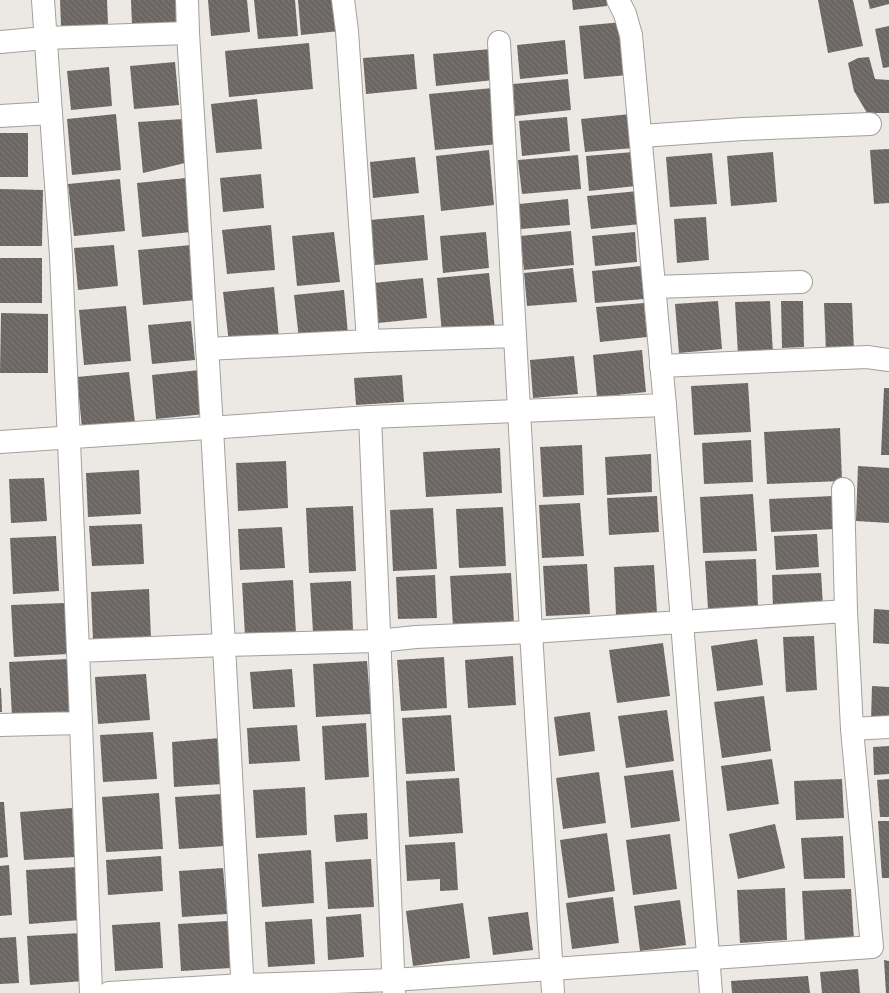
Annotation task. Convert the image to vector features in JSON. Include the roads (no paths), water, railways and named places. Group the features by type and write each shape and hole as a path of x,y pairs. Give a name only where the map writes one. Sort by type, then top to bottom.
{"street":[{"path":"43,0 61,256 91,993"},
{"path":"187,0 243,989"},
{"path":"343,0 347,31 368,341"},
{"path":"618,0 625,14 631,35 641,136 665,405 711,993"},
{"path":"0,42 45,38 188,33"},
{"path":"499,42 550,968 553,993"},
{"path":"0,116 51,113"},
{"path":"641,136 743,129 870,124"},
{"path":"655,287 801,282"},
{"path":"207,349 368,341 515,336"},
{"path":"661,366 867,357 889,360"},
{"path":"0,442 370,417 665,405"},
{"path":"370,417 393,986"},
{"path":"109,993 393,986 550,968 880,946 852,729 846,610 843,489"},
{"path":"78,652 378,641 416,637 531,632 846,610"},
{"path":"0,725 81,723"},
{"path":"852,729 889,727"}]}
